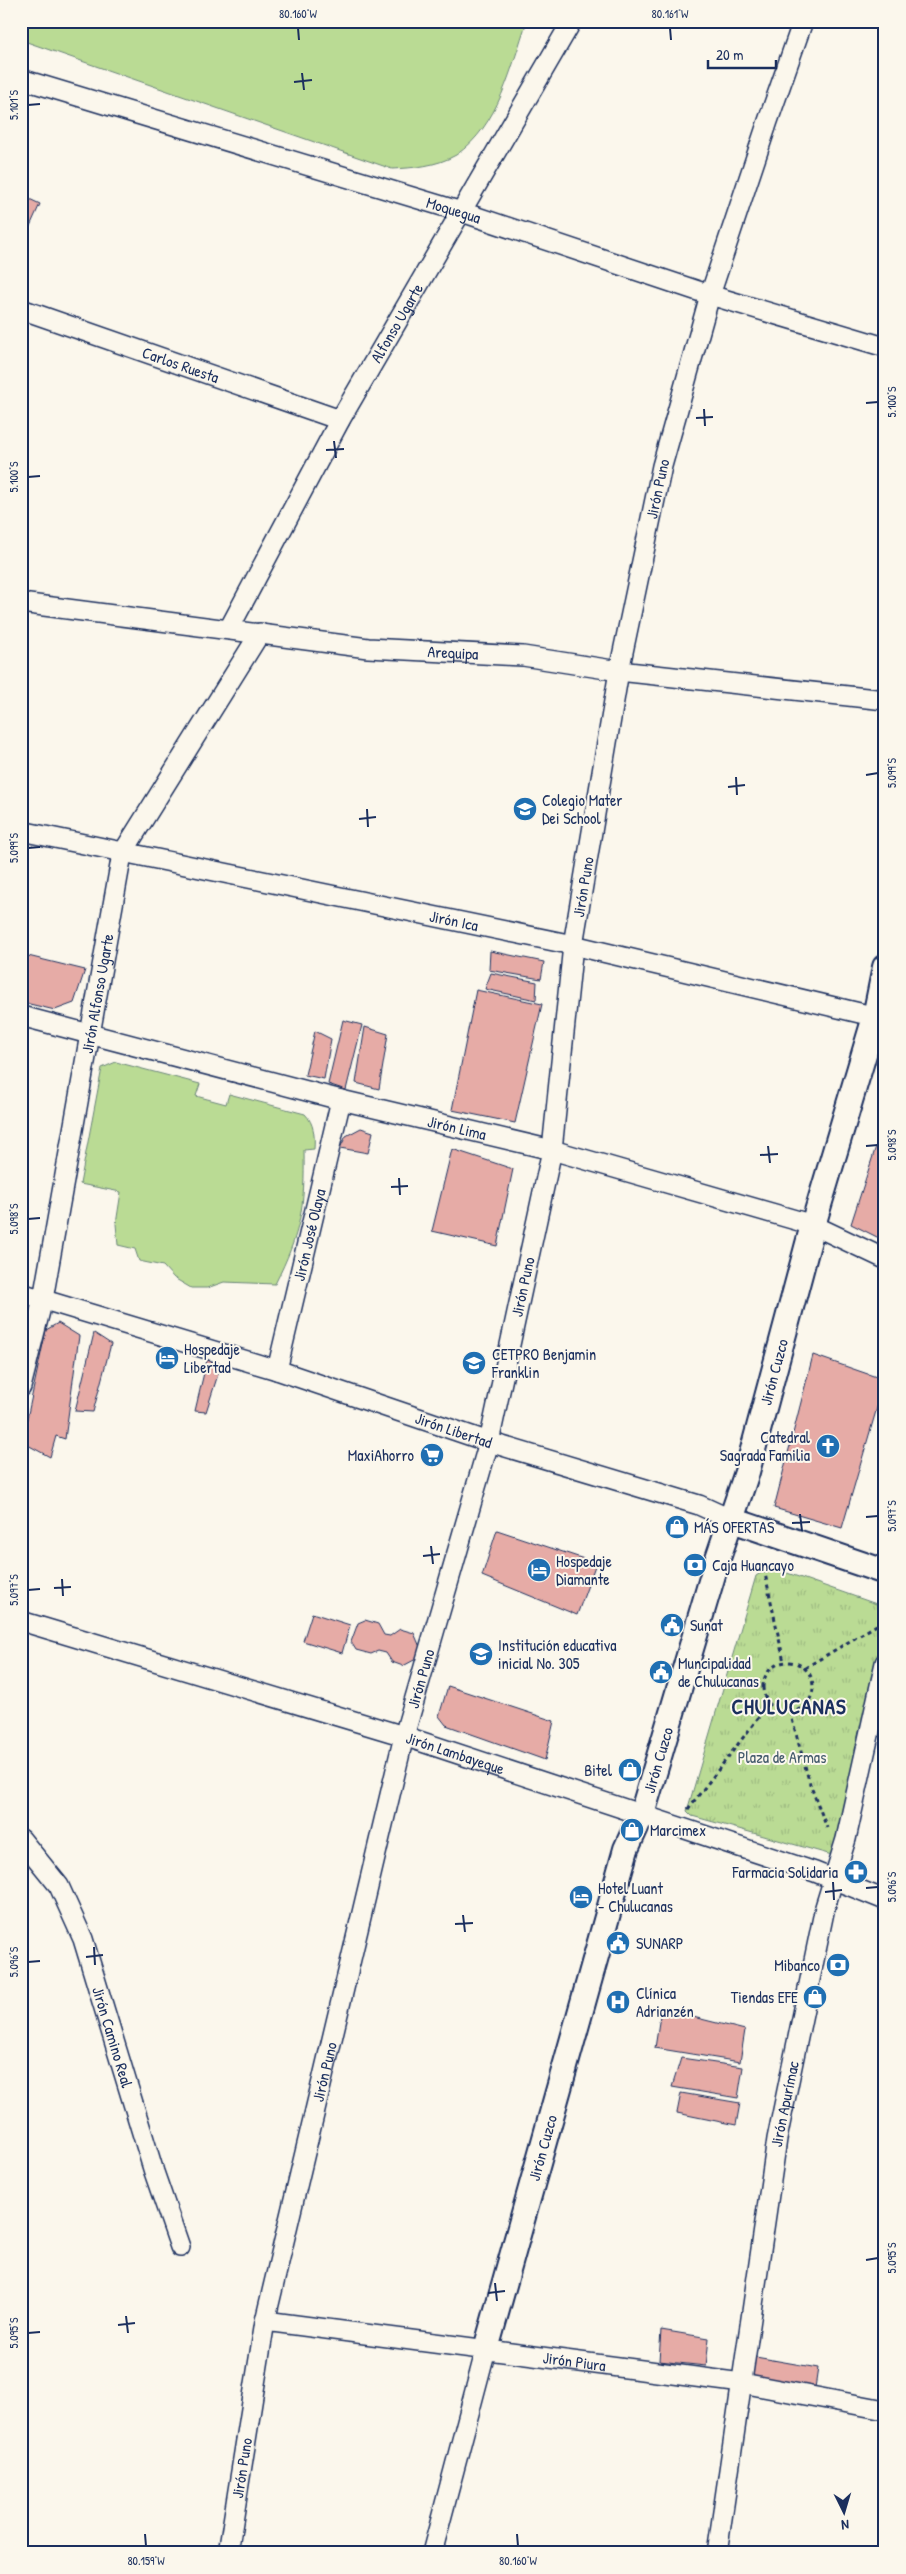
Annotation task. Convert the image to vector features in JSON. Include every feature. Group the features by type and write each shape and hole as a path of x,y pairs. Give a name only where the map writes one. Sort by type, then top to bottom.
{"street":[{"name":"Alfonso Ugarte","path":"229,629 340,420 572,21"},
{"name":"Jirón Puno","path":"228,2553 265,2321 404,1736 488,1442 552,1150 574,945 620,671 662,466 710,296 803,21"},
{"name":"Moquegua","path":"21,80 462,212 710,296 885,347"},
{"name":"Carlos Ruesta","path":"21,309 340,420"},
{"name":"Arequipa","path":"21,603 368,648 523,656 620,671 885,700"},
{"name":"Jirón Alfonso Ugarte","path":"21,1387 43,1300 122,854 260,633"},
{"name":"Jirón Ica","path":"21,831 122,854 574,945 880,1018"},
{"name":"Jirón Cuzco","path":"432,2553 486,2348 626,1849 642,1814 717,1561 747,1472 813,1225 880,1018 885,967"},
{"name":"Jirón Lima","path":"21,1016 341,1100 552,1150 813,1225 885,1259"},
{"name":"Jirón José Olaya","path":"277,1370 341,1100"},
{"name":"Jirón Libertad","path":"21,1293 277,1370 488,1442 699,1505 732,1520 885,1572"},
{"name":"Jirón Lambayeque","path":"21,1621 404,1736 642,1814 835,1880 885,1900"},
{"name":"Jirón Apurímac","path":"717,2553 777,2138 826,1907 846,1839 885,1663"},
{"name":"Jirón Camino Real","path":"21,1839 59,1886 83,1939 154,2172 180,2247"},
{"name":"Jirón Piura","path":"265,2321 742,2382 885,2410"}],"path":[{"path":"764,1569 784,1662"},
{"path":"805,1668 885,1620"},
{"path":"784,1662 795,1662 805,1668 813,1681 812,1695 804,1707 790,1712 778,1711 769,1704 762,1692 764,1679 771,1668 784,1662"},
{"path":"687,1811 769,1704"},
{"path":"790,1712 810,1784 830,1836"}],"green space":[{"path":"21,21 527,21 502,94 483,128 471,143 456,155 441,162 392,169 21,40"},
{"path":"116,1062 200,1084 196,1096 226,1104 229,1094 305,1114 308,1118 313,1130 314,1149 304,1150 304,1188 300,1219 291,1249 275,1284 224,1282 207,1288 191,1288 174,1278 163,1266 139,1261 135,1249 118,1245 116,1224 121,1192 80,1184 102,1068"},
{"name":"Plaza de Armas","path":"770,1567 885,1607 885,1666 832,1855 692,1816 687,1811 756,1576"}],"building":[{"path":"21,195 40,204 21,246"},
{"path":"490,951 544,962 541,979 489,970"},
{"path":"28,956 85,970 74,1003 55,1010 21,1002 21,981"},
{"path":"491,973 537,982 536,1000 485,989"},
{"path":"476,990 542,1004 515,1123 452,1110"},
{"path":"343,1020 362,1025 346,1090 328,1084"},
{"path":"365,1027 388,1034 379,1089 356,1083"},
{"path":"315,1031 331,1039 324,1079 305,1075"},
{"path":"361,1128 373,1132 368,1153 340,1148 346,1136"},
{"path":"881,1131 885,1133 885,1241 851,1224"},
{"path":"452,1149 513,1169 497,1246 432,1231"},
{"path":"58,1323 79,1336 65,1439 56,1436 50,1457 22,1442 46,1330"},
{"path":"94,1333 111,1344 93,1412 75,1411"},
{"name":"Catedral Sagrada Familia","path":"813,1355 885,1380 842,1528 774,1508"},
{"path":"207,1360 221,1365 206,1412 195,1411"},
{"name":"Hospedaje Diamante","path":"497,1530 596,1563 577,1615 482,1576"},
{"path":"312,1613 350,1625 342,1653 303,1641"},
{"path":"365,1620 378,1624 384,1635 390,1636 400,1629 414,1633 420,1647 416,1659 403,1666 392,1662 386,1653 378,1651 371,1654 356,1650 351,1642 358,1623"},
{"path":"448,1686 554,1721 545,1760 446,1725 439,1716"},
{"path":"661,2009 745,2030 740,2062 655,2048"},
{"path":"681,2058 743,2067 738,2098 672,2087"},
{"path":"681,2093 740,2103 736,2125 677,2113"},
{"path":"661,2330 709,2338 706,2366 659,2361"},
{"path":"750,2356 818,2368 815,2388 746,2379"}],"place":[{"name":"Colegio Mater Dei School","path":"525,809"},
{"name":"Hospedaje Libertad","path":"167,1358"},
{"name":"CETPRO Benjamin Franklin","path":"474,1363"},
{"name":"Catedral Sagrada Familia","path":"828,1446"},
{"name":"MaxiAhorro","path":"432,1455"},
{"name":"MÁS OFERTAS","path":"677,1527"},
{"name":"Caja Huancayo","path":"695,1565"},
{"name":"Hospedaje Diamante","path":"539,1570"},
{"name":"Sunat","path":"672,1625"},
{"name":"Institución educativa inicial No. 305","path":"481,1654"},
{"name":"Muncipalidad de Chulucanas","path":"661,1672"},
{"name":"Bitel","path":"630,1770"},
{"name":"Marcimex","path":"632,1830"},
{"name":"Farmacia Solidaria","path":"856,1872"},
{"name":"Hotel Luant - Chulucanas","path":"581,1897"},
{"name":"SUNARP","path":"618,1943"},
{"name":"Mibanco","path":"838,1965"},
{"name":"Tiendas EFE","path":"815,1997"},
{"name":"Clínica Adrianzén","path":"618,2002"}],"district":[{"name":"CHULUCANAS","path":"789,1707"}]}
